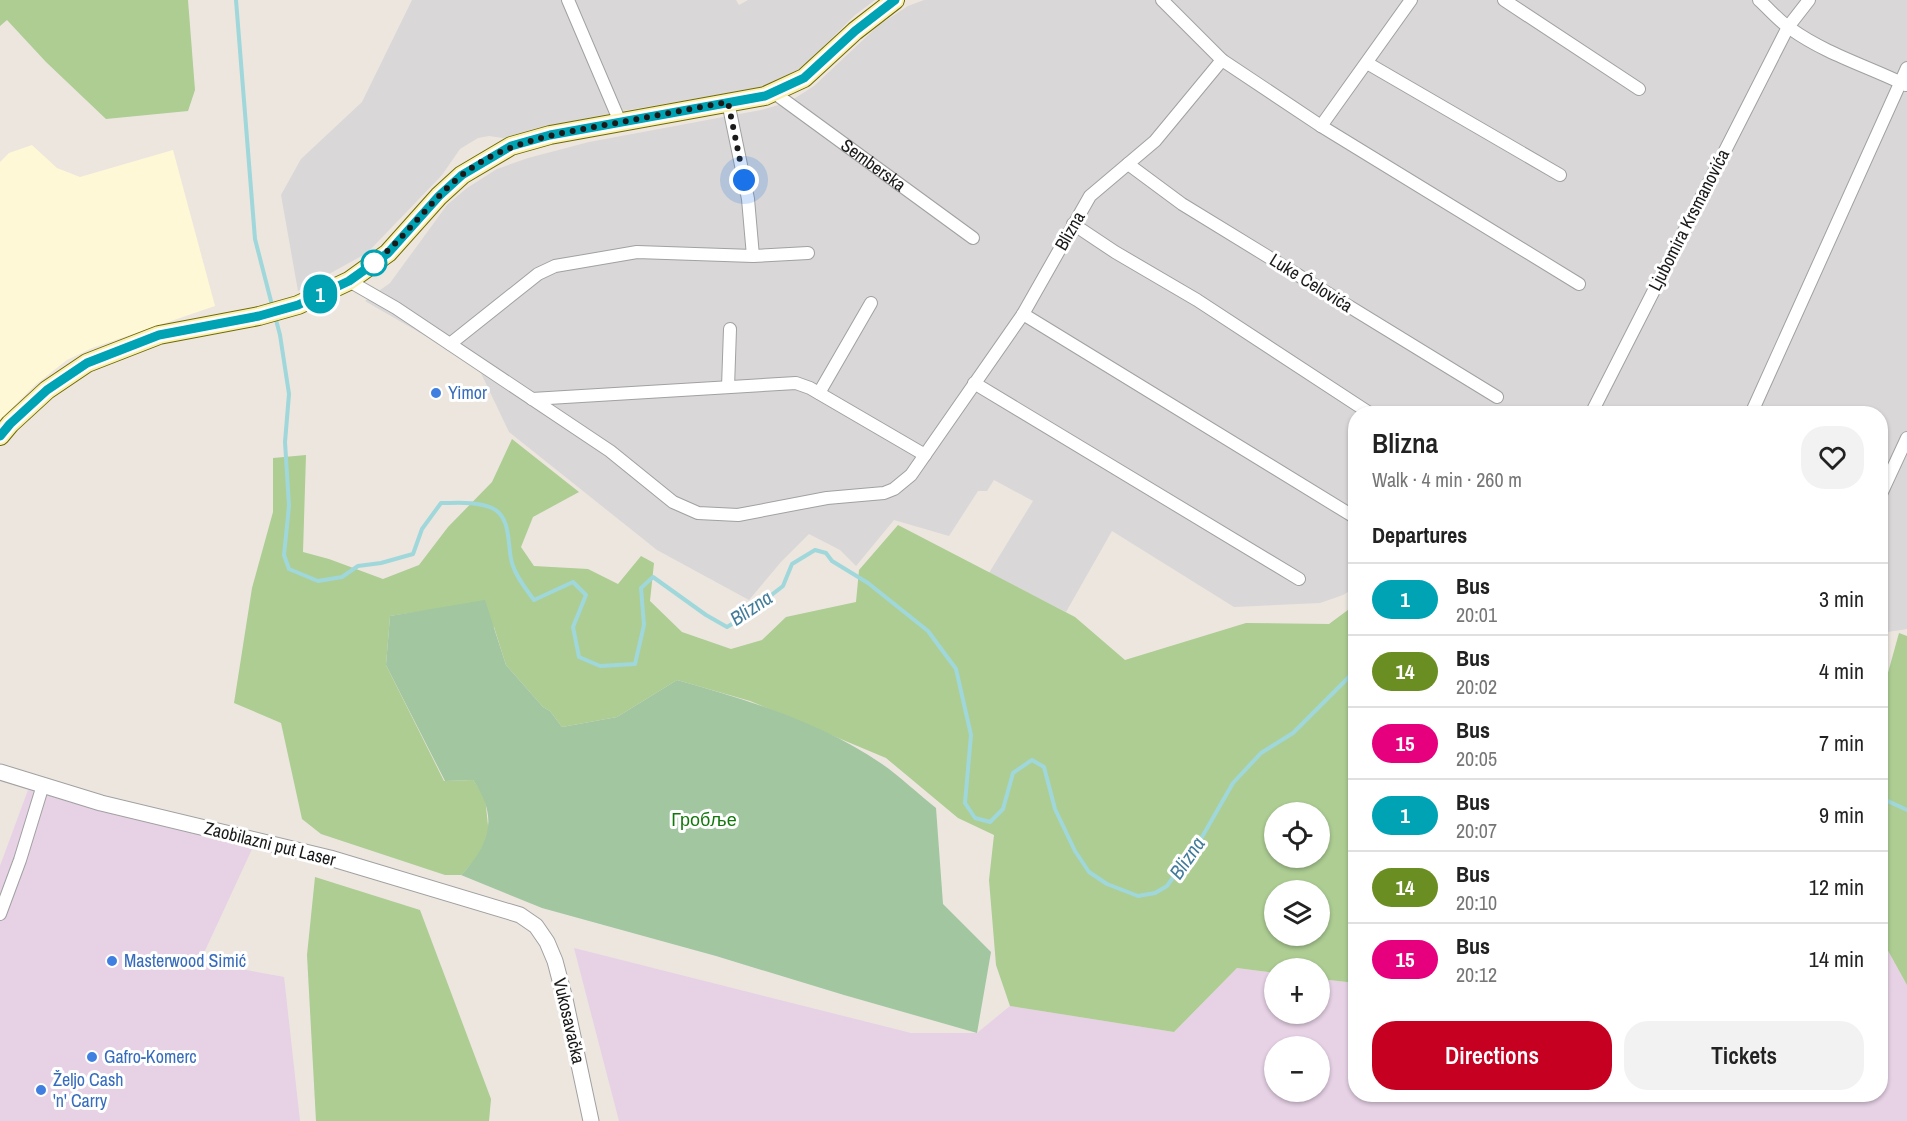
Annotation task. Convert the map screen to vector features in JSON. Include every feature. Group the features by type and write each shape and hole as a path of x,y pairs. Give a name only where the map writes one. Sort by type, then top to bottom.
{"main road":[{"path":"0,436 47,390 87,363 159,335 259,316 298,305 349,281 388,253 439,196 462,175 511,146 550,135 765,96 804,78 855,31 895,0"}],"street":[{"path":"568,0 620,122"},
{"path":"1162,0 1222,60 1321,126 1579,284"},
{"path":"1321,126 1411,0"},
{"path":"1504,0 1639,89"},
{"path":"1760,0 1788,27 1835,55 1904,84"},
{"name":"Ljubomira Krsmanovića","path":"1595,406 1788,27 1809,0"},
{"name":"Blizna","path":"349,281 396,308 610,451 673,502 698,513 738,515 827,498 884,493 894,489 911,475 1023,314 1090,196 1155,141 1222,60"},
{"path":"1367,63 1560,175"},
{"path":"1755,406 1904,84 1907,68"},
{"name":"Semberska","path":"773,92 973,238"},
{"path":"728,102 748,199 753,256"},
{"name":"Luke Ćelovića","path":"1128,164 1182,204 1497,398"},
{"path":"1073,224 1115,252 1197,300 1359,406"},
{"path":"450,344 538,274 555,266 637,252 753,256 808,253"},
{"path":"819,393 871,303"},
{"path":"1023,314 1348,513"},
{"path":"728,387 730,329"},
{"path":"531,399 796,383 819,393 925,455"},
{"path":"974,383 1299,579"},
{"path":"1888,479 1907,438"},
{"name":"Zaobilazni put Laser","path":"0,772 101,803 330,858 520,915 536,926"},
{"path":"0,914 20,860 43,785"},
{"name":"Vukosavačka","path":"536,926 547,942 555,961 566,999 591,1121"}],"shaded area":[{"path":"412,0 736,0 739,5 748,0 875,0 855,15 806,64 794,73 772,83 757,88 538,128 503,138 489,136 478,138 460,149 442,175 367,253 298,291 281,195 301,159 362,102"},
{"path":"924,0 1907,0 1907,629 1888,632 1888,406 1348,406 1348,592 1320,603 1234,607 1112,531 1066,612 989,573 1033,501 994,480 987,491 978,491 949,536 894,520 856,566 840,550 809,534 781,562 749,600 657,550 509,432 480,371 436,342 365,301 390,283 447,205 467,188 497,169 528,158 589,142 761,110 789,102 814,86 879,25 908,6"},
{"path":"32,145 57,168 80,177 173,150 215,306 92,348 67,360 35,385 0,420 0,162 9,153"},
{"path":"28,790 252,849 203,955 224,966 284,977 300,1121 0,1121 0,866"},
{"path":"574,948 911,1033 977,1033 1010,1006 1174,1032 1237,968 1264,972 1264,1024 1330,1024 1330,980 1348,982 1348,1102 1888,1102 1888,951 1907,985 1907,1121 619,1121"}],"green space":[{"path":"0,0 188,0 195,90 188,111 106,119 46,62 7,20 0,26"},
{"path":"512,439 579,492 533,517 521,547 534,566 588,569 618,584 641,556 654,563 650,601 682,632 731,649 762,640 786,617 856,602 859,570 898,525 1075,617 1125,660 1246,623 1329,624 1348,610 1348,982 1330,980 1330,958 1264,958 1264,972 1237,968 1174,1032 1010,1006 996,965 989,880 994,835 958,818 886,758 750,701 677,680 617,717 562,727 550,711 543,707 506,665 494,627 443,608 390,616 386,665 444,781 473,780 485,797 489,835 476,859 461,875 445,875 321,834 302,819 281,723 234,703 252,588 273,512 273,458 306,455 303,552 383,579 419,565 448,527 492,482"},
{"name":"Гробље","path":"485,600 506,665 543,707 550,711 562,727 617,717 677,680 757,704 834,736 882,764 936,808 943,904 991,952 977,1033 716,956 542,908 461,875 479,853 484,842 488,830 486,806 473,780 445,781 386,665 390,616"},
{"path":"1899,633 1907,636 1907,985 1888,951 1888,673"},
{"path":"315,877 420,910 491,1099 489,1121 316,1121 307,955"}],"waterway":[{"name":"Blizna","path":"236,0 255,239 272,305"},
{"name":"Blizna","path":"275,316 289,394 285,442 289,506 284,555 289,569 318,581 342,577 358,566 381,563 413,554 422,529 441,503 480,504 492,508 503,518 514,568 534,600 573,582 586,595 573,627 579,657 600,666 635,664 644,625 641,588 653,577 706,615 727,627 783,586 792,564 815,550 826,553 832,561 868,583 928,631 956,669 971,735 965,803 975,818 990,822 1003,809 1013,773 1032,760 1044,767 1055,809 1075,851 1089,872 1107,884 1138,896 1155,893 1167,886 1202,837 1233,783 1261,753 1293,733 1348,678"},
{"name":"Blizna","path":"1888,801 1907,810"}],"bus line":[{"name":"1","path":"0,436 47,390 87,363 159,335 259,316 298,305 349,281 388,253 439,196 462,175 511,146 550,135 765,96 804,78 855,31 895,0"}],"place":[{"name":"Yimor","path":"436,393"},
{"name":"Masterwood Simić","path":"112,961"},
{"name":"Gafro-Komerc","path":"92,1057"},
{"name":"Željo Cash 'n' Carry","path":"41,1090"}],"route":[{"path":"374,263 368,267 388,253 439,196 462,175 511,146 550,135 728,102 744,180"}]}
